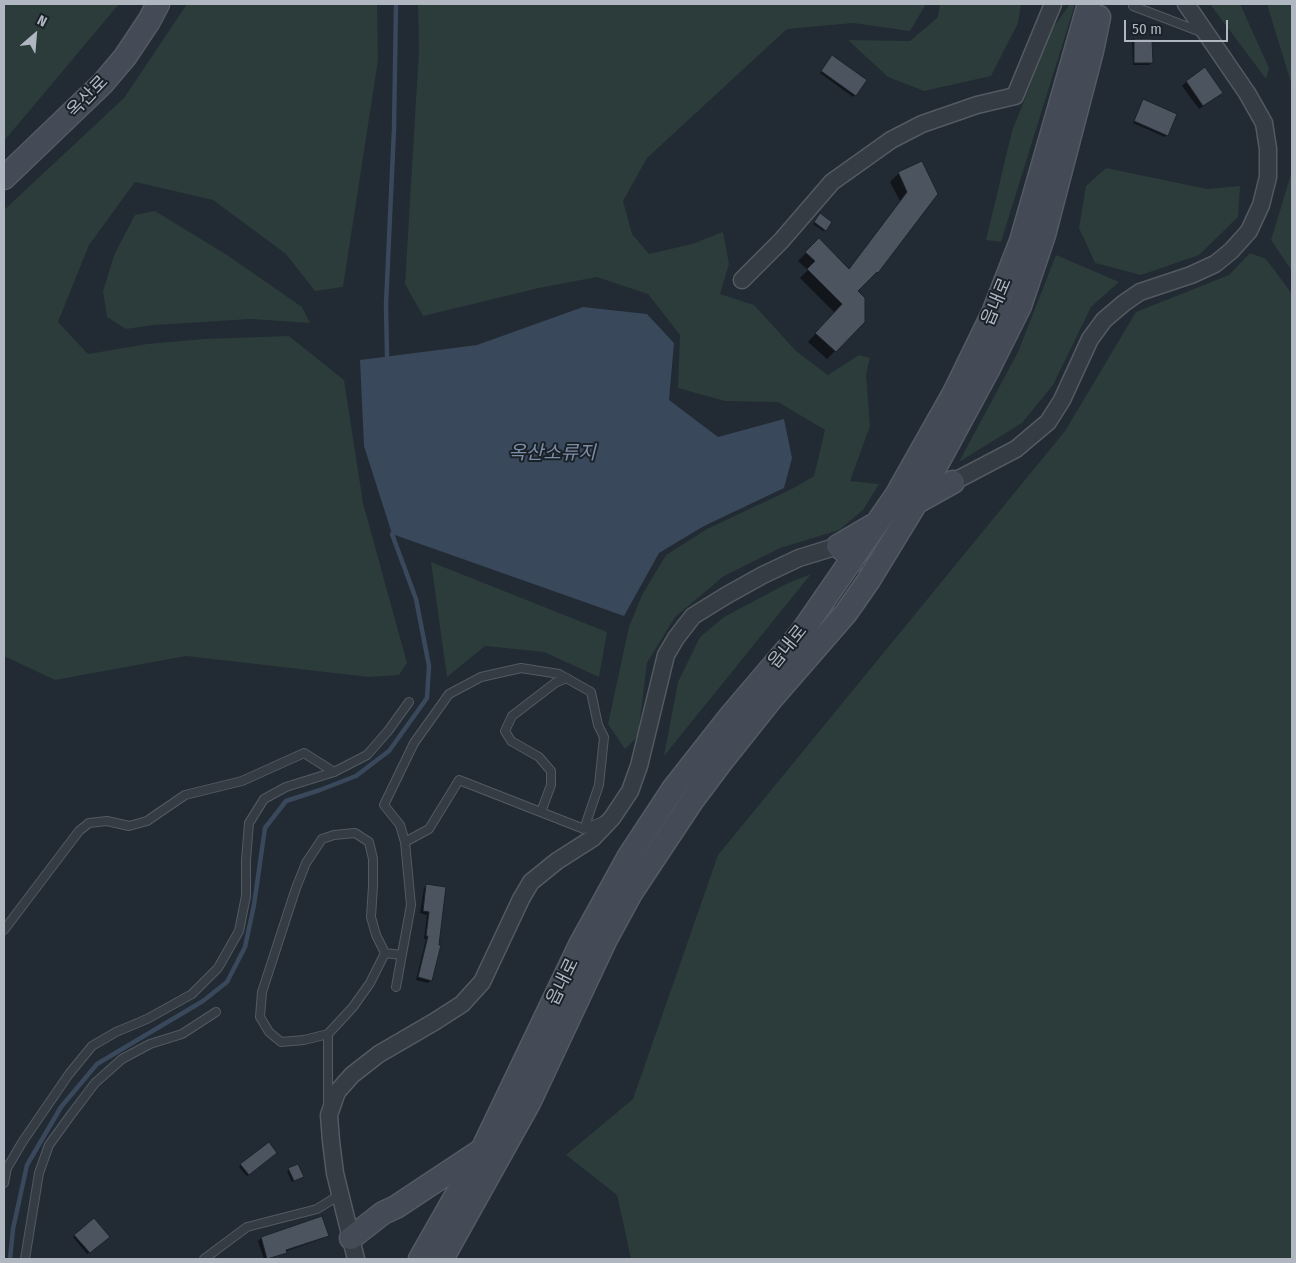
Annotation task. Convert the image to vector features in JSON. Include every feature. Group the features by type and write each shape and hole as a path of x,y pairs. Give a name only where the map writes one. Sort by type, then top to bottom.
{"street":[{"name":"옥산로","path":"4,178 103,83 125,57 158,4"},
{"path":"742,280 781,241 832,182 892,140 922,124 977,104 1015,96 1053,4"},
{"name":"읍내로","path":"420,1259 482,1150 581,943 629,856 673,789 732,714 801,634 844,554 877,523 897,494 954,393 994,313 1021,241 1089,4"},
{"name":"읍내로","path":"442,1259 528,1103 606,939 631,893 692,801 722,761 773,697 846,613 869,580 934,472 989,368 1020,306 1044,236 1092,51 1102,4"},
{"path":"916,503 1016,449 1048,422 1062,400 1090,339 1104,320 1124,303 1140,292 1191,275 1216,264 1249,231 1261,205 1268,177 1268,149 1264,123 1186,4"},
{"path":"934,472 953,482"},
{"path":"354,1249 335,1173 329,1116 337,1092 352,1075 379,1054 462,1004 482,982 531,882 557,861 593,838 612,818 630,791 640,766 666,655 693,616 727,594 799,558 844,554"},
{"path":"354,1249 362,1231 383,1213 396,1207 482,1150"}],"lane":[{"path":"1133,6 1207,34"},
{"path":"396,987 411,904 405,842 400,825 384,805 414,743 449,694 481,676 521,668 559,674 591,692 598,725 604,737 599,785 584,829"},
{"path":"541,812 551,785 551,771 539,757 511,741 505,731 512,716 555,683 567,678"},
{"path":"4,1183 7,1168 23,1141 69,1074 92,1046 192,994 218,968 239,930 246,896 249,823 264,799 286,787 334,772 367,755 388,731 409,702"},
{"path":"4,930 78,830 89,823 107,821 129,826 146,821 185,795 242,781 304,753 334,772"},
{"path":"405,842 429,829 459,780 584,829 612,818"},
{"path":"355,833 369,842 373,859 374,886 371,917 376,934 385,953 365,991 354,1007 328,1034 304,1040 281,1042 269,1032 260,1017 262,992 296,888 306,864 322,840 334,834 355,833"},
{"path":"385,953 402,956"},
{"path":"25,1259 39,1173 49,1145 95,1083 122,1059 150,1044 182,1034 216,1012"},
{"path":"328,1034 329,1116"},
{"path":"204,1259 247,1227 317,1209 341,1194"}],"shaded area":[{"path":"4,4 119,4 4,141"},
{"path":"187,4 377,4 378,60 343,287 315,291 286,254 213,200 135,182 89,245 58,322 88,354 147,344 204,339 289,336 344,380 363,503 407,663 399,675 369,677 186,656 55,680 4,656 4,210 124,98"},
{"path":"418,4 926,4 910,31 853,23 787,29 647,158 623,201 632,234 649,254 692,244 723,232 729,264 720,294 754,305 796,351 828,375 859,355 870,358 866,374 870,426 850,481 879,484 863,510 839,530 780,548 724,576 675,617 647,663 638,736 625,749 608,724 629,627 642,595 666,555 707,529 792,489 814,476 825,430 778,402 725,401 678,388 680,335 648,294 597,277 539,288 423,316 405,284 419,50"},
{"path":"940,4 1021,4 1018,23 991,76 924,91 888,77 848,40 910,41 938,17"},
{"path":"1070,4 1075,4 1001,242 986,240 1012,131 1053,28"},
{"path":"1210,4 1240,4 1269,68 1266,79"},
{"path":"1267,4 1292,4 1292,86"},
{"path":"1106,168 1207,189 1240,186 1238,217 1199,255 1141,275 1095,263 1079,228 1086,186"},
{"path":"1292,171 1292,271 1271,240"},
{"path":"155,211 227,255 302,307 310,323 251,319 154,325 126,329 107,317 103,291 115,253 135,215"},
{"path":"1250,253 1266,259 1292,294 1292,1259 631,1259 617,1195 566,1155 633,1099 718,855 1065,431 1136,312 1229,275"},
{"path":"1056,255 1119,282 1091,307 1053,385 1022,423 959,462 1018,352"},
{"path":"431,562 607,632 599,677 544,652 485,646 447,677"},
{"path":"811,574 664,756 678,682 700,637 724,617 788,583"}],"water":[{"name":"옥산소류지","path":"583,307 647,314 674,343 669,400 718,437 784,419 792,458 784,488 704,526 659,553 624,616 392,534 364,446 360,360 477,345"}],"building":[{"path":"1134,39 1152,39 1153,63 1134,63"},
{"path":"832,55 867,80 856,96 821,71"},
{"path":"1205,67 1223,93 1203,106 1186,81"},
{"path":"1143,99 1177,114 1168,136 1134,121"},
{"path":"922,161 938,194 878,273 858,291 865,298 865,322 836,352 815,333 842,304 807,269 815,261 805,252 819,238 849,269 907,192 898,172"},
{"path":"820,213 832,222 826,231 814,222"},
{"path":"426,884 446,887 439,945 441,945 432,981 418,977 428,936 426,936 429,912 423,911"},
{"path":"269,1142 277,1153 249,1175 240,1164"},
{"path":"298,1164 304,1177 294,1181 288,1168"},
{"path":"322,1216 329,1236 286,1250 287,1253 267,1259 261,1237"},
{"path":"94,1218 110,1237 90,1253 74,1235"}],"waterway":[{"path":"387,356 386,304 394,129 396,4"},
{"path":"10,1259 13,1229 27,1165 61,1107 97,1064 203,1001 227,982 245,947 254,905 265,828 286,801 356,776 389,751 427,698 429,666 416,599 392,534"}]}
